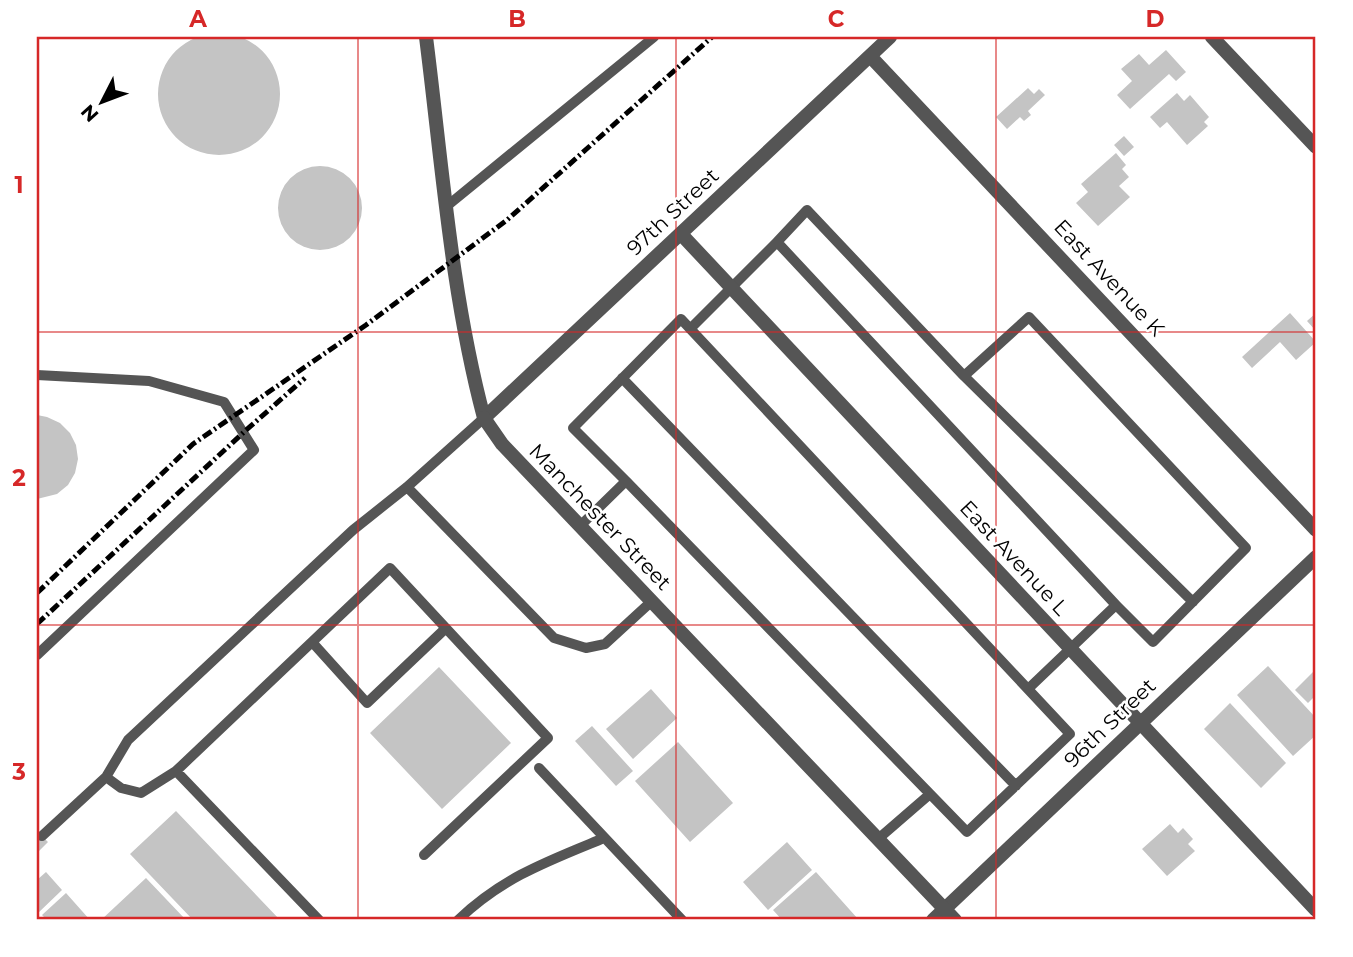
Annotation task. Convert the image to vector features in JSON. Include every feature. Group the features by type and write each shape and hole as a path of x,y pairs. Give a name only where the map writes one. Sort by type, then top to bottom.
{"street":[{"name":"Manchester Street","path":"426,37 447,206 475,384 484,418 502,444 955,920"},
{"name":"97th Street","path":"484,418 890,37"},
{"path":"1212,37 1316,147"},
{"name":"East Avenue K","path":"870,56 1316,530"},
{"name":"East Avenue L","path":"681,234 1316,910"},
{"name":"96th Street","path":"933,920 1316,556"}],"lane":[{"path":"447,206 654,37"},
{"path":"690,329 807,210 964,376 1193,602"},
{"path":"778,242 1153,642 1246,548 1029,317 964,376"},
{"path":"681,319 690,329 1070,734 967,832 573,428 681,319"},
{"path":"37,375 149,381 224,402 254,450 37,655"},
{"path":"622,378 1016,786"},
{"path":"42,836 106,777 128,740 353,530 407,488 484,418"},
{"path":"580,527 626,481"},
{"path":"407,488 554,638 586,648 605,644 652,601"},
{"path":"106,777 121,788 141,793 176,771 390,568 548,738 424,855"},
{"path":"1028,689 1116,605"},
{"path":"312,642 367,703 446,628"},
{"path":"539,768 681,920"},
{"path":"176,771 319,920"},
{"path":"878,839 930,794"},
{"path":"458,920 478,902 527,870 604,838"}],"building":[{"path":"219,33 242,38 262,51 275,71 280,94 275,117 262,137 242,150 219,155 196,150 176,137 163,117 158,94 163,71 176,51 196,38"},
{"path":"1166,50 1186,72 1176,81 1169,74 1130,109 1117,95 1132,81 1121,69 1139,54 1149,65"},
{"path":"1028,88 1034,94 1039,89 1045,95 1028,111 1031,115 1024,121 1020,117 1007,129 996,117"},
{"path":"1177,93 1184,101 1190,95 1209,117 1204,122 1208,126 1187,145 1167,122 1160,128 1150,117"},
{"path":"1124,136 1134,147 1124,156 1114,145"},
{"path":"1116,153 1126,165 1122,169 1129,177 1119,186 1130,197 1098,226 1076,203 1088,192 1081,184"},
{"path":"320,166 336,169 350,178 359,192 362,208 359,224 350,238 336,247 320,250 304,247 290,238 281,224 278,208 281,192 290,178 304,169"},
{"path":"1290,313 1316,342 1296,360 1280,342 1252,368 1242,357"},
{"path":"1316,313 1316,331 1307,321"},
{"path":"37,415 60,423 70,433 76,445 78,459 75,473 68,485 57,494 37,499"},
{"path":"1268,666 1316,718 1316,735 1293,756 1237,695"},
{"path":"439,667 511,743 442,809 370,733"},
{"path":"1316,669 1316,695 1308,703 1295,690"},
{"path":"651,689 677,718 633,759 606,729"},
{"path":"1230,703 1286,763 1261,788 1204,729"},
{"path":"592,726 633,771 616,786 575,741"},
{"path":"678,742 733,803 690,842 635,781"},
{"path":"176,811 280,920 193,920 130,854"},
{"path":"1170,824 1178,833 1183,828 1193,839 1188,844 1195,851 1167,876 1142,849"},
{"path":"37,831 48,842 37,853"},
{"path":"787,842 812,870 768,910 743,882"},
{"path":"46,872 62,890 37,914 37,880"},
{"path":"816,872 858,919 782,920 773,910"},
{"path":"146,878 186,920 101,920"},
{"path":"66,893 90,920 47,920 42,915"}],"railway":[{"path":"37,593 193,444 366,325 507,220 712,37"},
{"path":"37,624 305,378"}]}
